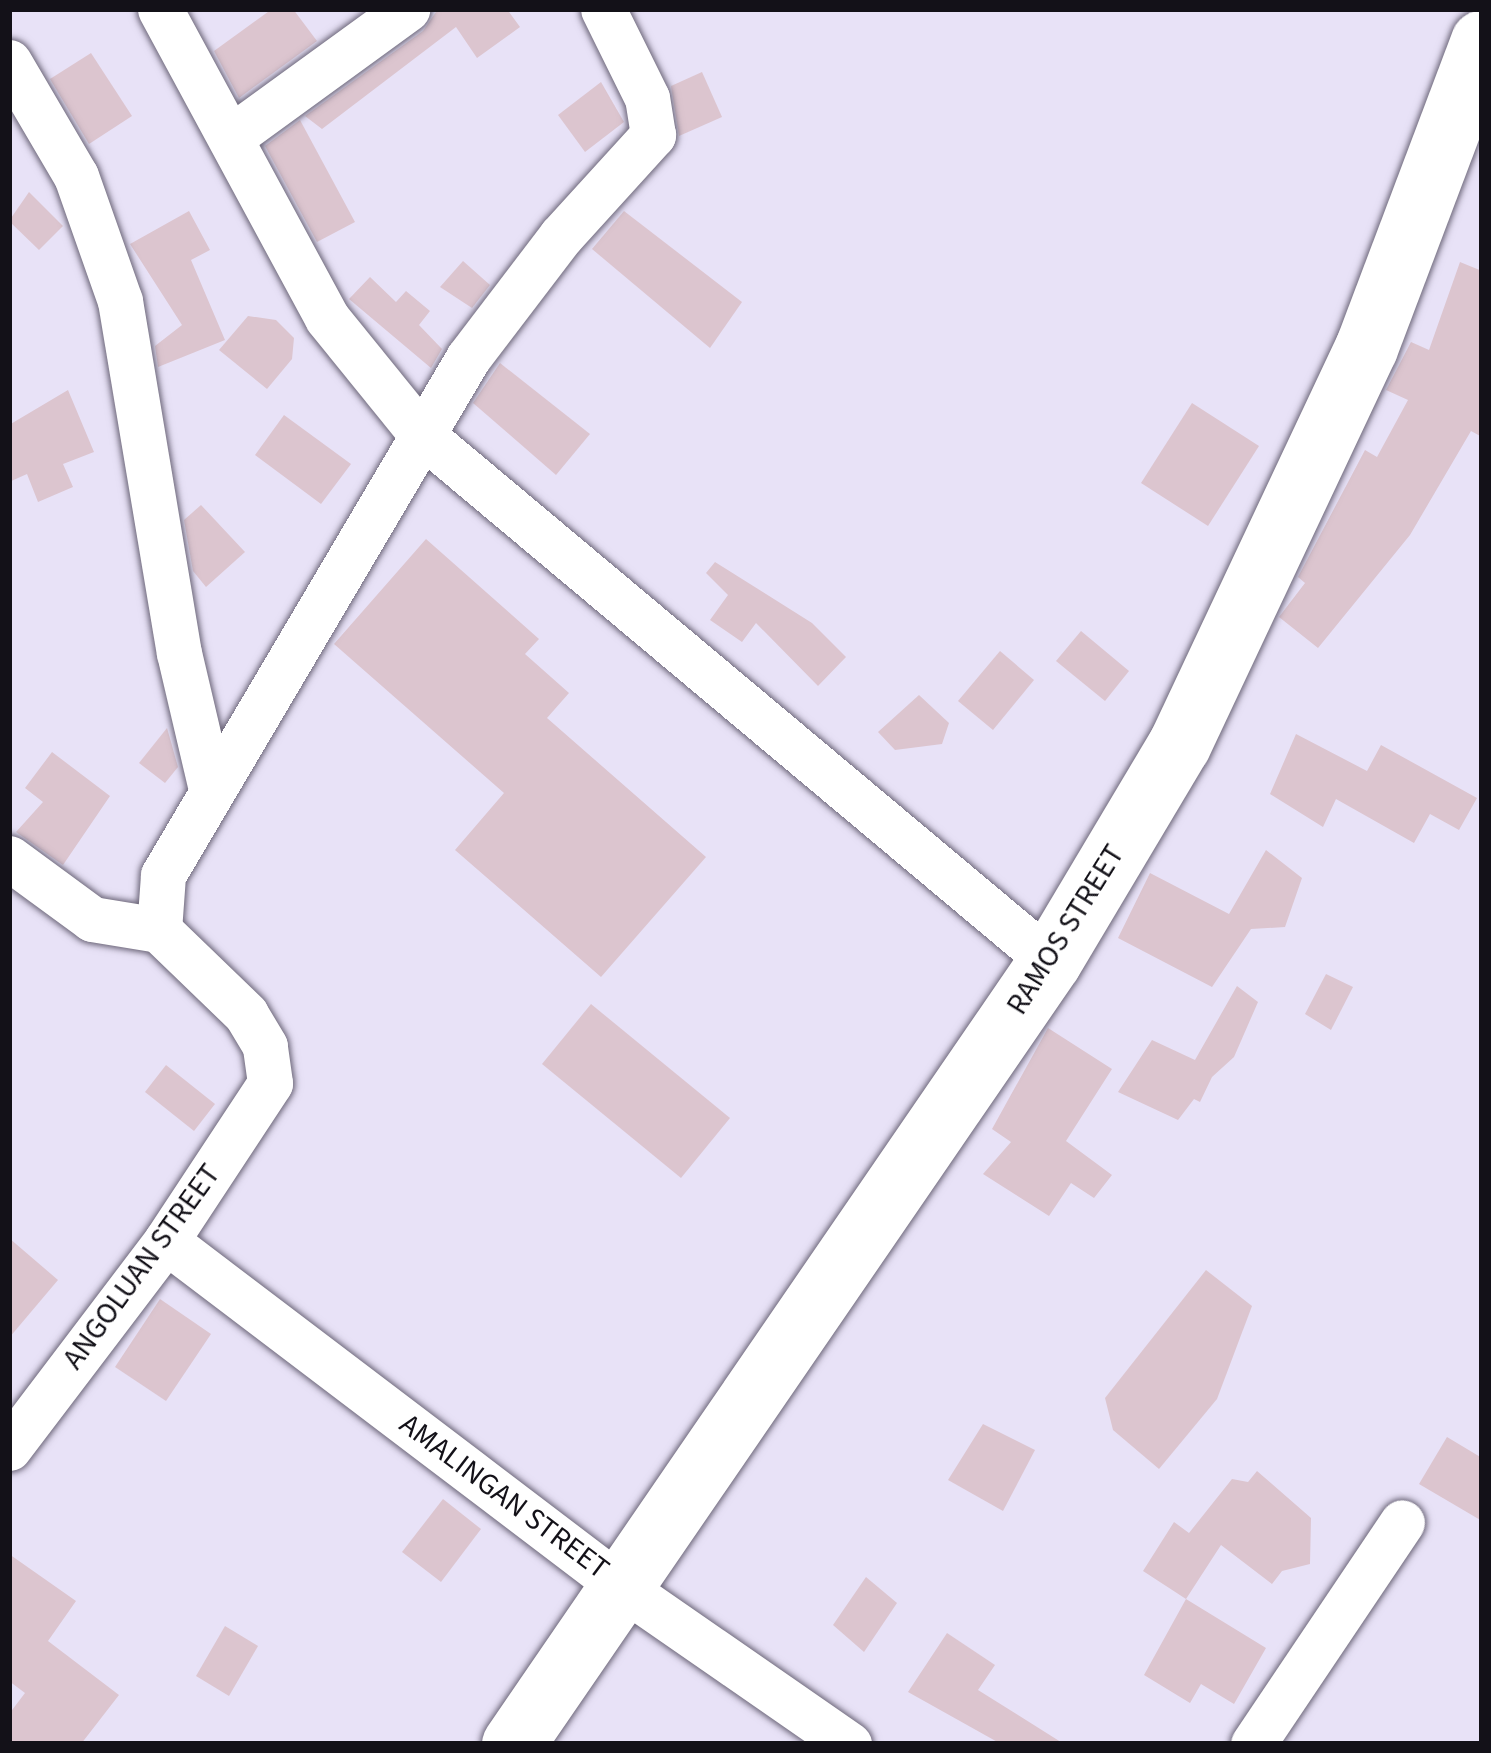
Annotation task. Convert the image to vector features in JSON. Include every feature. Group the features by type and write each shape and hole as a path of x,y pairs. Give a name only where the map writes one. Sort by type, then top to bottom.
{"main road":[{"name":"RAMOS STREET","path":"513,1744 1050,961 1179,746 1366,348 1482,40"}],"street":[{"path":"160,9 327,318 420,433 1050,961"},
{"path":"231,137 407,9"},
{"path":"9,858 92,919 159,930 163,875 420,433 561,236 653,135 647,98 603,9"},
{"path":"9,62 76,176 114,279 179,652 211,789"},
{"name":"ANGOLUAN STREET","path":"9,1448 166,1241 270,1083 265,1046 246,1014 159,930"},
{"name":"AMALINGAN STREET","path":"166,1241 619,1585 849,1744"},
{"path":"1252,1744 1402,1522"}],"building":[{"path":"272,9 293,9 317,41 239,98 214,51"},
{"path":"438,9 507,9 520,27 477,58 456,27 322,129 305,116 423,31"},
{"path":"91,53 132,116 89,144 50,79"},
{"path":"702,72 722,117 679,136 671,86"},
{"path":"601,82 624,122 585,152 558,115"},
{"path":"300,120 355,222 317,242 265,146"},
{"path":"29,192 63,226 39,250 9,221"},
{"path":"189,211 210,250 191,260 225,340 158,367 155,346 182,325 130,244"},
{"path":"624,211 742,302 710,348 592,249"},
{"path":"463,261 490,285 472,308 440,287"},
{"path":"1460,262 1482,271 1482,437 1471,431 1410,535 1318,648 1279,617 1305,583 1298,577 1365,450 1377,457 1408,400 1386,390 1411,342 1429,350"},
{"path":"370,277 396,302 406,291 430,311 419,325 442,349 431,368 349,299"},
{"path":"248,316 276,320 294,338 292,359 267,389 219,350"},
{"path":"500,363 590,434 556,475 473,403"},
{"path":"68,390 94,452 63,464 73,487 38,502 27,474 9,482 9,425"},
{"path":"1192,403 1259,446 1208,526 1141,483"},
{"path":"284,415 351,464 321,504 255,455"},
{"path":"201,505 245,552 206,587 193,571 184,520"},
{"path":"426,539 539,639 525,654 569,693 547,718 706,857 601,977 455,850 504,793 334,644"},
{"path":"715,562 812,623 846,657 818,686 756,623 742,642 710,620 728,595 706,573"},
{"path":"1081,631 1129,671 1105,701 1056,661"},
{"path":"1000,651 1034,680 993,730 958,701"},
{"path":"919,695 949,723 942,744 895,750 878,732"},
{"path":"167,728 178,767 165,783 139,763"},
{"path":"1296,734 1367,771 1381,745 1477,798 1459,830 1430,814 1414,843 1336,799 1323,827 1270,794"},
{"path":"52,752 110,796 63,865 16,832 43,802 25,788"},
{"path":"1266,850 1302,878 1285,927 1251,929 1212,987 1118,938 1150,873 1229,914"},
{"path":"1326,974 1353,987 1331,1030 1305,1014"},
{"path":"1237,986 1258,1002 1234,1057 1212,1077 1200,1102 1194,1099 1178,1120 1118,1092 1152,1040 1195,1060"},
{"path":"591,1004 730,1118 681,1178 542,1064"},
{"path":"1048,1028 1112,1069 1066,1141 1112,1175 1094,1198 1071,1183 1049,1216 983,1174 1011,1142 992,1129"},
{"path":"166,1065 215,1104 194,1131 145,1092"},
{"path":"9,1238 58,1280 9,1338"},
{"path":"1206,1270 1252,1306 1217,1399 1159,1469 1113,1430 1105,1398"},
{"path":"160,1299 211,1334 166,1401 115,1367"},
{"path":"983,1424 1035,1450 1003,1511 948,1480"},
{"path":"1447,1437 1482,1458 1482,1521 1419,1484"},
{"path":"1257,1471 1311,1518 1310,1564 1282,1571 1272,1584 1221,1545 1186,1599 1143,1571 1174,1522 1189,1533 1232,1479 1248,1482"},
{"path":"443,1499 481,1529 441,1582 402,1552"},
{"path":"9,1554 76,1601 48,1641 119,1695 81,1744 9,1744 9,1714 25,1693 9,1681"},
{"path":"866,1577 897,1603 864,1652 833,1625"},
{"path":"1186,1599 1266,1648 1234,1704 1201,1684 1190,1703 1144,1675"},
{"path":"225,1626 258,1646 229,1696 196,1676"},
{"path":"947,1633 995,1665 978,1690 1064,1744 1001,1744 908,1692"}]}
